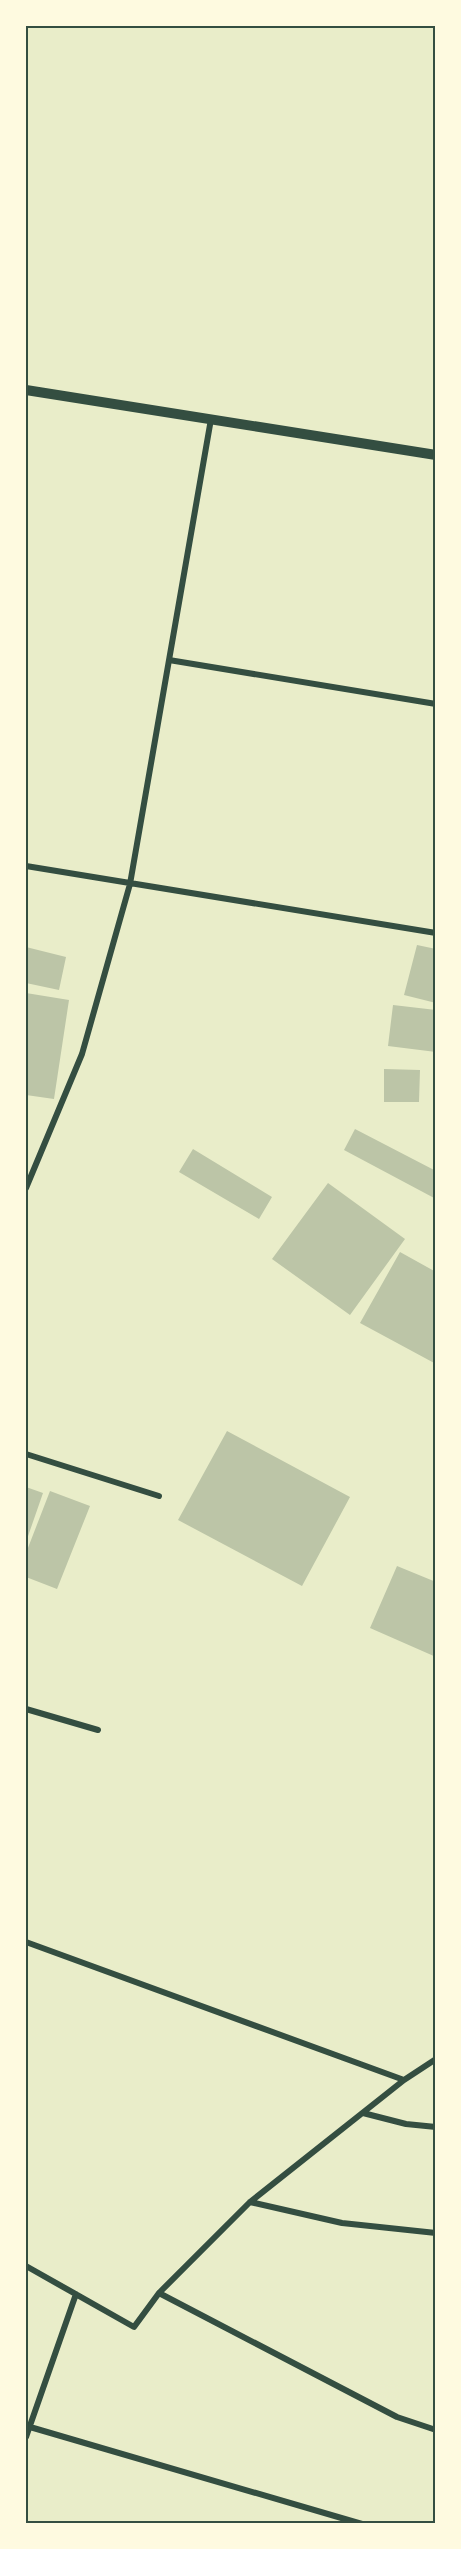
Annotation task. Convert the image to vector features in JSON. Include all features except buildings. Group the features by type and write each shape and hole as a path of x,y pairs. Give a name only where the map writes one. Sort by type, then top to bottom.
{"street":[{"path":"26,390 435,455"},
{"path":"26,1188 82,1054 130,884 211,419"},
{"path":"169,660 435,704"},
{"path":"26,866 435,933"},
{"path":"26,1454 159,1496"},
{"path":"26,1709 98,1730"},
{"path":"26,1942 404,2080"},
{"path":"26,2266 134,2327 159,2293 250,2202 404,2080 435,2059"},
{"path":"363,2113 406,2124 435,2127"},
{"path":"250,2202 342,2223 435,2234"},
{"path":"159,2293 398,2417 435,2430"},
{"path":"26,2437 76,2295"},
{"path":"30,2427 362,2523"}]}
